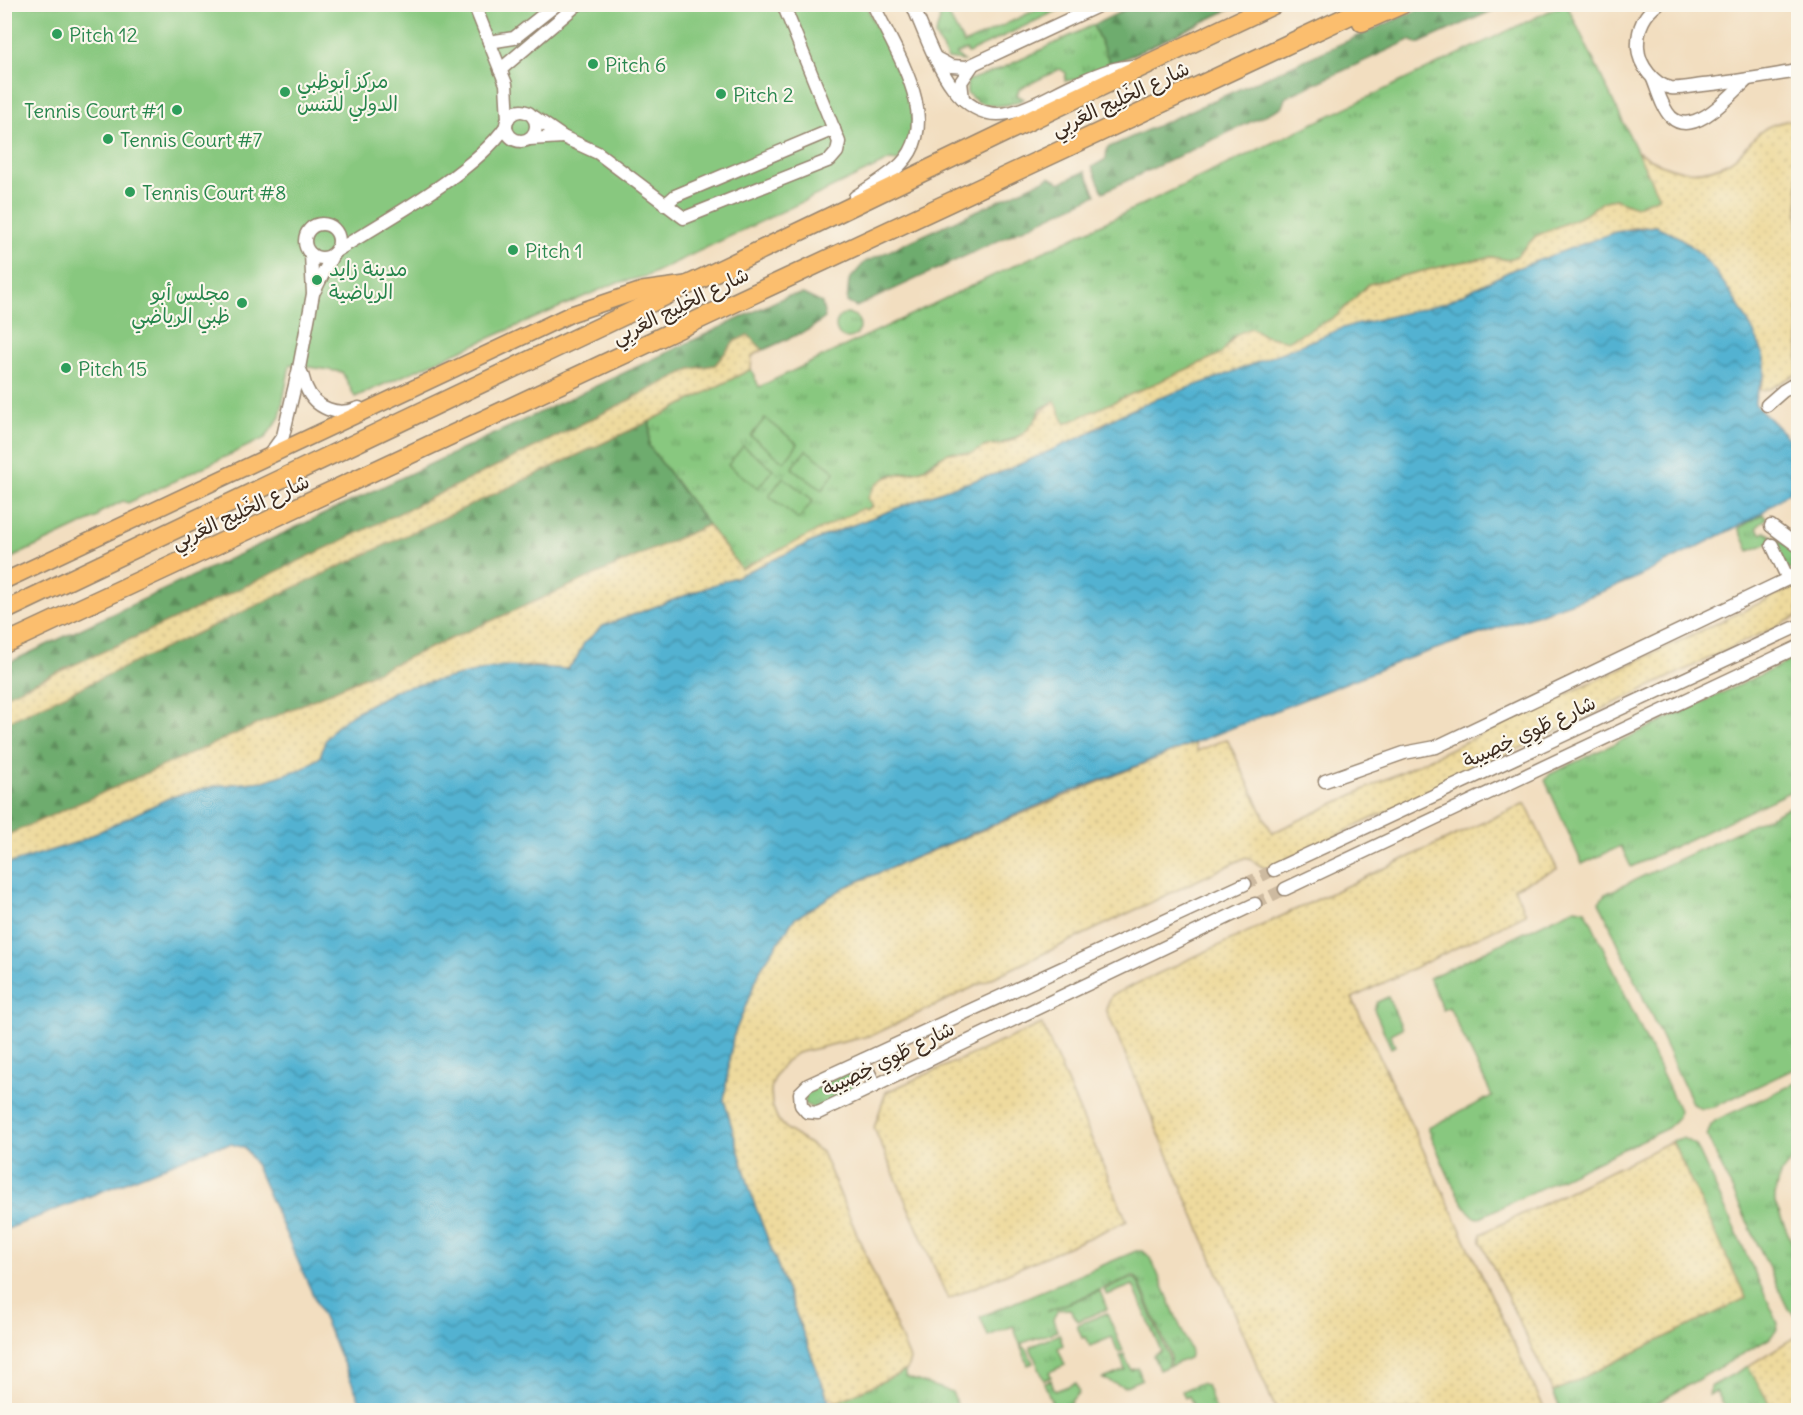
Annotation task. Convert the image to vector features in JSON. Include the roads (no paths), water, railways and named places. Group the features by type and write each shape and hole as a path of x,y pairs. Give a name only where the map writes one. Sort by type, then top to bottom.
{"highway":[{"name":"شارع الخَلِيج العَربِي","path":"4,611 266,484 689,285 1141,66 1275,4"},
{"name":"شارع الخَلِيج العَربِي","path":"4,645 1374,4"},
{"path":"1295,42 1326,36 1402,4"}],"main road":[{"path":"4,581 581,310 654,287 689,285"}],"street":[{"path":"474,4 506,84 532,115 563,137 598,153 681,217 692,217 830,160 839,149 834,129 783,4"},
{"path":"489,42 514,38 557,4"},
{"path":"500,70 578,4"},
{"path":"832,214 900,164 911,150 918,132 919,114 916,96 873,4"},
{"path":"912,4 948,82 963,100 985,112 1005,114 1102,72 1121,67 1141,66"},
{"path":"936,58 956,68 972,66 1102,4"},
{"path":"1658,4 1644,19 1638,38 1641,60 1653,78 1669,114 1684,123 1701,120 1749,79"},
{"path":"963,100 961,82 972,66"},
{"path":"1653,78 1664,86 1676,88 1798,71"},
{"path":"506,84 507,123 510,136 524,140"},
{"path":"484,153 516,112 532,115"},
{"path":"524,140 536,127 532,115"},
{"path":"665,205 675,196 834,129"},
{"path":"311,254 322,258 334,252 402,210 484,153 524,140 563,137"},
{"path":"267,457 283,436 313,294 311,254 305,243 309,231 324,224 335,231 353,234 365,231"},
{"path":"313,294 339,243 335,231"},
{"path":"299,368 313,398 334,411 352,411 382,398 397,396"},
{"path":"1767,405 1798,382"},
{"path":"1771,526 1798,546"},
{"path":"1325,781 1404,753 1436,747 1793,577 1772,545"},
{"name":"شارع طَوِي خِصِيبة","path":"1274,870 1798,626"},
{"name":"شارع طَوِي خِصِيبة","path":"1285,889 1798,647"},
{"path":"1289,863 1298,883"},
{"name":"شارع طَوِي خِصِيبة","path":"1245,884 808,1085 800,1093 801,1105 807,1112 818,1113 1254,904"},
{"path":"863,1060 875,1086"}],"water":[{"path":"1656,226 1679,237 1699,253 1728,290 1749,323 1765,365 1755,404 1798,448 1798,485 1756,517 1634,579 1401,661 1065,794 845,887 794,919 761,968 733,1037 724,1100 753,1200 832,1410 364,1410 254,1162 245,1148 231,1144 211,1148 5,1230 5,865 78,842 171,797 215,786 264,781 304,768 320,757 325,741 335,727 354,713 398,689 502,666 567,669 575,661 584,643 603,626 738,576 827,535 950,488 1002,472 1086,435 1118,416 1151,401 1225,375 1343,328 1445,303 1512,270 1615,232"}],"tunnel":[{"path":"1245,884 1274,870"},
{"path":"1255,904 1285,889"}],"place":[{"name":"Pitch 12","path":"57,34"},
{"name":"Pitch 6","path":"593,64"},
{"name":"مركز أبوظبي الدولي للتنس","path":"285,92"},
{"name":"Pitch 2","path":"721,94"},
{"name":"Tennis Court #1","path":"177,110"},
{"name":"Tennis Court #7","path":"108,139"},
{"name":"Tennis Court #8","path":"130,192"},
{"name":"Pitch 1","path":"513,250"},
{"name":"مدينة زايد الرياضية","path":"317,280"},
{"name":"مجلس أبو ظبي الرياضي","path":"242,303"},
{"name":"Pitch 15","path":"66,368"}]}
